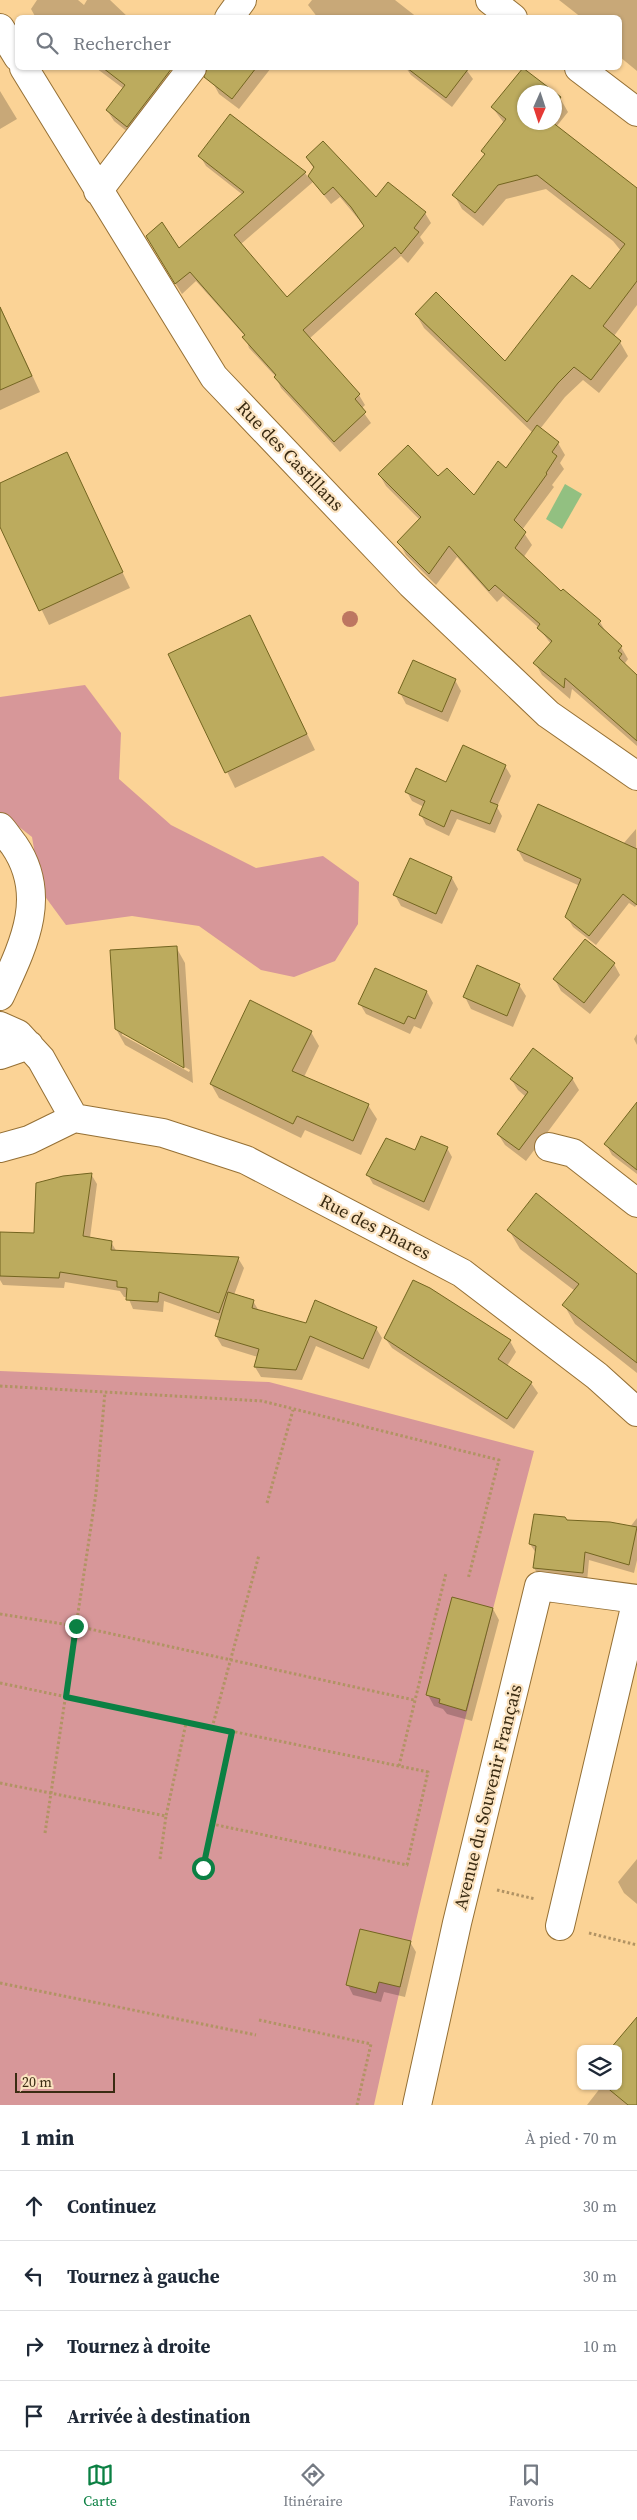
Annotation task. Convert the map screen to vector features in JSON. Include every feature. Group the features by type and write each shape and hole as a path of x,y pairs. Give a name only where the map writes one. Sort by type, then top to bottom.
{"street":[{"path":"231,15 242,0"},
{"path":"490,0 509,15"},
{"path":"0,28 15,52"},
{"name":"Rue des Castillans","path":"25,70 214,377 412,584 548,714 637,776"},
{"path":"98,191 190,70"},
{"path":"582,70 637,112"},
{"path":"0,827 25,861 33,897 28,926 17,958 0,996"},
{"path":"0,1026 18,1034 41,1059 74,1118 30,1140 0,1148"},
{"path":"0,1055 29,1045"},
{"name":"Rue des Phares","path":"74,1118 163,1133 246,1160 462,1273 597,1376 637,1412"},
{"path":"549,1147 573,1152 637,1203"},
{"name":"Avenue du Souvenir Français","path":"417,2105 467,1882 539,1586 637,1599"},
{"path":"562,1917 637,1599"}],"path":[{"path":"0,1386 262,1401 498,1460 468,1579"},
{"path":"45,1833 96,1493 105,1392"},
{"path":"267,1504 293,1410"},
{"path":"212,1728 232,1661 259,1555"},
{"path":"399,1766 446,1573"},
{"path":"0,1614 76,1626 414,1700"},
{"path":"0,1683 428,1772 407,1865 212,1824"},
{"path":"160,1859 166,1816 186,1723"},
{"path":"203,1868 232,1732"},
{"path":"0,1783 166,1816"},
{"path":"467,1882 637,1945"},
{"path":"0,1983 256,2035"},
{"path":"259,2020 371,2044 357,2105"}],"shaded area":[{"path":"565,484 582,494 562,529 546,519"},
{"path":"85,685 121,733 119,779 171,825 256,868 323,856 359,882 358,924 335,961 294,977 261,970 199,926 132,916 66,925 41,891 32,837 0,812 0,697"},
{"path":"0,1371 269,1382 534,1451 451,1777 374,2105 0,2105"}],"building":[{"path":"106,70 170,70 127,127 106,110 125,85"},
{"path":"206,70 254,70 232,99 204,77"},
{"path":"410,70 467,70 446,98"},
{"path":"521,70 526,70 545,85 517,85 517,130 562,130 637,188 637,281 603,326 621,341 591,380 574,367 558,383 527,422 415,314 436,292 505,361 572,275 590,289 625,244 537,175 498,185 475,213 452,195 485,154 481,151 506,119 491,107"},
{"path":"230,114 306,172 234,235 287,297 364,226 351,207 333,187 324,195 308,176 314,167 306,157 323,141 376,197 388,182 426,212 414,228 419,232 401,254 395,247 303,330 360,394 355,399 366,412 334,442 274,377 276,375 242,337 245,335 190,272 175,284 146,236 162,222 179,248 244,192 198,156"},
{"path":"0,307 32,376 0,390"},
{"path":"537,425 559,442 552,452 557,456 547,474 514,520 526,532 515,548 561,591 563,589 601,621 598,624 622,646 618,651 622,654 619,658 637,675 637,741 565,678 564,688 533,663 552,641 537,628 540,624 495,585 489,591 449,546 429,574 397,542 421,517 378,474 408,445 438,476 447,468 474,495 498,461 506,468"},
{"path":"67,452 123,572 39,611 0,527 0,483"},
{"path":"250,615 307,734 225,773 168,654"},
{"path":"413,660 456,679 442,712 398,693"},
{"path":"463,745 506,765 490,802 498,805 490,824 451,810 444,827 419,815 425,801 405,792 416,768 446,782"},
{"path":"538,804 637,849 637,905 623,894 589,936 565,917 581,879 517,850"},
{"path":"410,858 452,877 436,914 393,895"},
{"path":"585,939 615,963 584,1003 553,979"},
{"path":"177,946 184,1068 115,1029 110,950"},
{"path":"477,965 520,984 507,1016 463,997"},
{"path":"375,968 427,991 415,1019 408,1016 404,1024 358,1004"},
{"path":"250,1000 312,1031 292,1071 369,1104 353,1141 297,1116 293,1124 210,1084"},
{"path":"533,1048 573,1078 519,1150 497,1134 528,1092 510,1079"},
{"path":"637,1102 637,1170 604,1144"},
{"path":"421,1136 448,1147 424,1202 366,1175 386,1138 415,1150"},
{"path":"92,1173 83,1236 112,1241 111,1250 239,1257 219,1313 159,1292 158,1302 126,1300 127,1288 117,1287 117,1281 60,1272 59,1278 0,1276 0,1232 34,1233 36,1183 63,1176"},
{"path":"536,1193 637,1274 637,1363 562,1305 579,1284 507,1230"},
{"path":"413,1280 430,1288 511,1340 498,1359 532,1382 507,1419 384,1338"},
{"path":"228,1292 254,1300 252,1308 306,1323 315,1300 377,1327 363,1359 310,1336 296,1370 254,1367 259,1349 215,1336"},
{"path":"534,1514 565,1517 567,1520 610,1522 637,1527 629,1565 585,1552 583,1573 533,1568 536,1546 529,1544"},
{"path":"452,1597 493,1608 466,1711 439,1703 440,1699 426,1695"},
{"path":"360,1929 411,1941 400,1987 379,1982 376,1993 346,1985"},
{"path":"637,2017 637,2105 628,2105 610,2090 622,2090 622,2045 613,2045"}],"route":[{"path":"76,1626 66,1697 232,1732 203,1868"}]}
